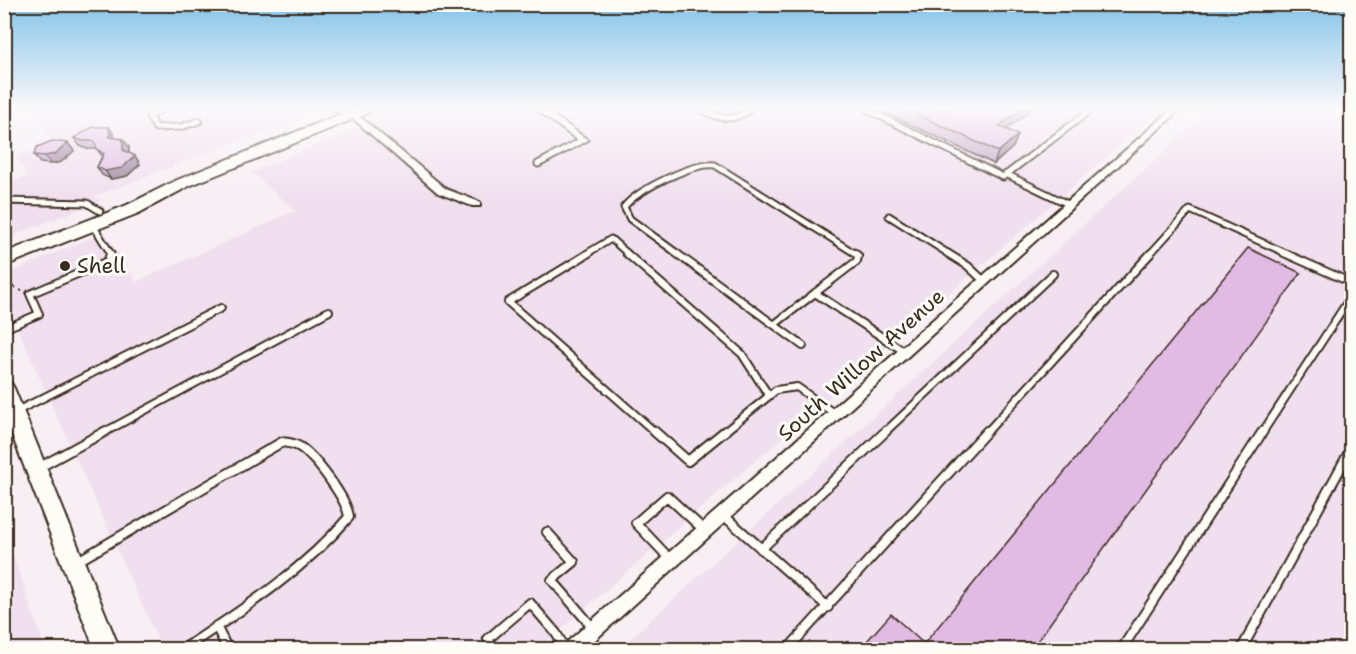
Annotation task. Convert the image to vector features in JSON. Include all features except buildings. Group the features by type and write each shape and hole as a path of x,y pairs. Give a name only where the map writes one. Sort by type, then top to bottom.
{"main road":[{"path":"4,251 96,218 133,209 183,183 291,140"},
{"path":"4,260 96,218"},
{"path":"4,388 108,650"}],"street":[{"path":"389,140 442,191 476,204"},
{"name":"South Willow Avenue","path":"571,650 1143,140"}],"lane":[{"path":"538,164 583,140"},
{"path":"927,140 1003,177 1052,140"},
{"path":"776,324 857,261 858,256 854,251 709,162 695,164 627,203 624,207 630,219 803,346"},
{"path":"1006,174 1070,205"},
{"path":"4,201 87,203 111,254 108,261 30,294 39,314 4,329"},
{"path":"787,650 1190,210 1352,283"},
{"path":"889,216 968,266 984,281"},
{"path":"769,396 742,354 611,239 508,302 687,460 769,396 776,390 797,387 835,414"},
{"path":"761,549 1053,274"},
{"path":"815,293 904,352"},
{"path":"1120,650 1352,296"},
{"path":"14,412 221,308"},
{"path":"37,469 329,311"},
{"path":"74,564 282,442 292,442 308,452 348,509 349,517 335,535 305,565 182,650"},
{"path":"1241,650 1352,447"},
{"path":"672,560 636,523 667,496 704,531"},
{"path":"723,514 828,607"},
{"path":"547,532 574,562 552,580 594,629"},
{"path":"495,650 488,639 530,603 556,633 566,650"},
{"path":"216,626 228,650"}],"path":[{"path":"4,282 30,294"}],"shaded area":[{"path":"49,140 242,140 93,197 102,200 5,239 5,185 27,176 16,157 52,144"},
{"path":"330,140 1127,140 538,649 162,649 20,334 5,288 4,275 105,232 136,282 295,211 252,172"},
{"path":"1178,140 1351,140 1351,649 618,650"},
{"path":"5,532 45,649 5,649"}],"place":[{"name":"Shell","path":"65,266"}]}
